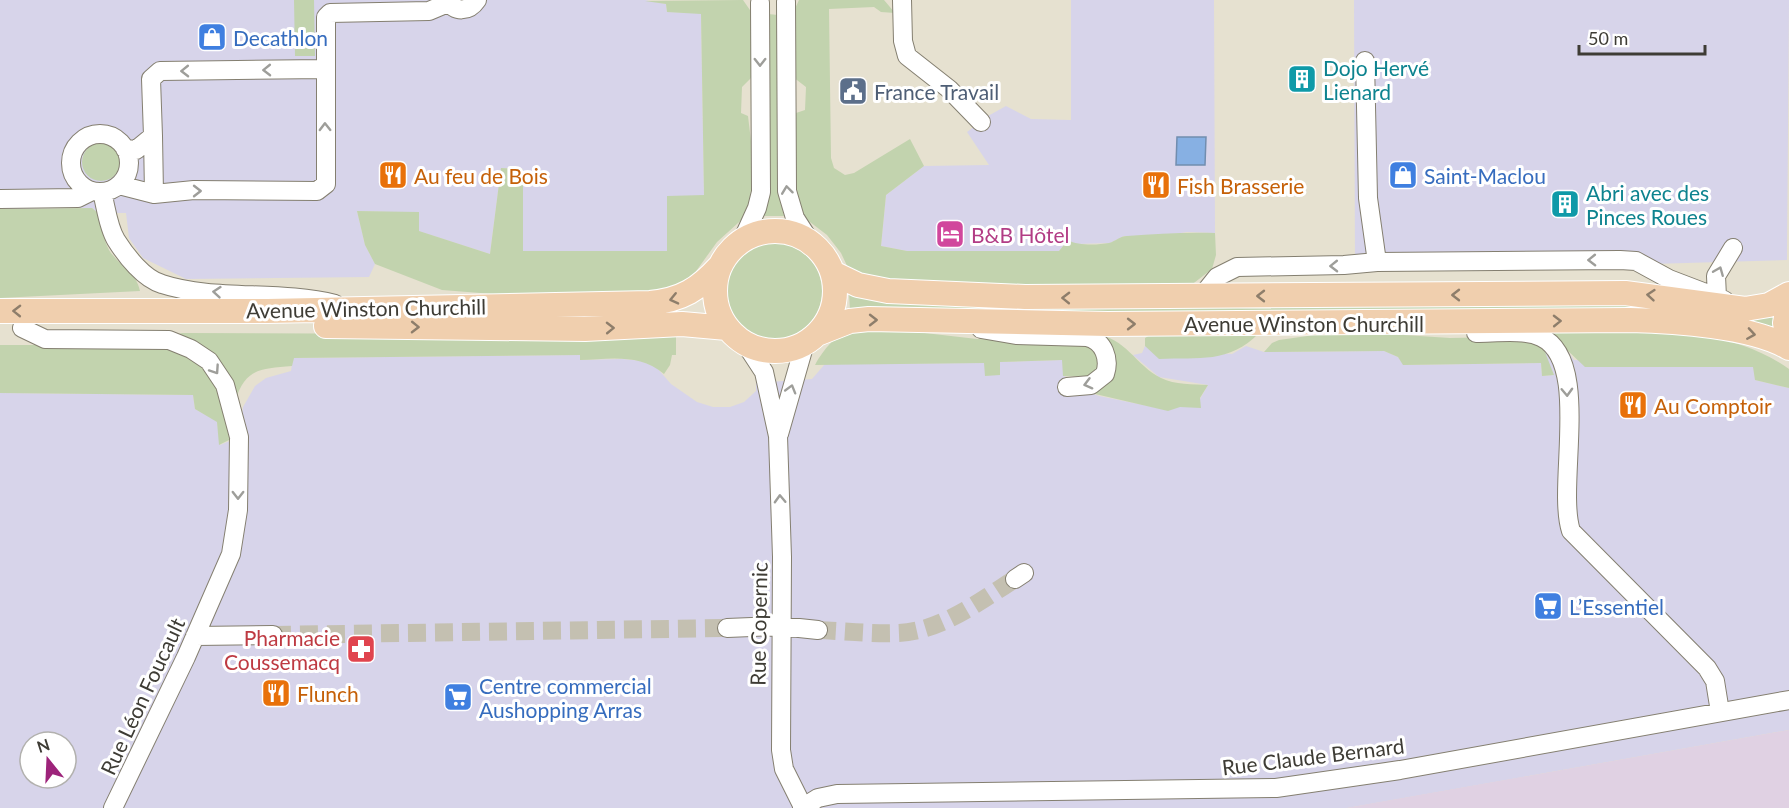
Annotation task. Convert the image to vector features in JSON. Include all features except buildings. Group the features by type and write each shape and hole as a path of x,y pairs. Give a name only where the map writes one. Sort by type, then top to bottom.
{"main road":[{"path":"777,231 795,234 811,243 824,256 832,273 835,289 833,306 827,321 811,339 790,349 775,351 736,335 716,300 715,285 720,266 729,252 742,241 759,233 777,231"},
{"name":"Avenue Winston Churchill","path":"0,311 357,309 435,305 661,302 689,294 720,266"},
{"name":"Avenue Winston Churchill","path":"832,273 858,285 888,291 1025,297 1625,293 1745,309 1769,305 1789,294"},
{"path":"1789,302 1785,323 1789,343"},
{"name":"Avenue Winston Churchill","path":"811,339 858,320 1108,324 1649,321 1751,334 1771,338 1789,348"},
{"name":"Avenue Winston Churchill","path":"11,328 397,326 585,329 688,324 736,335"}],"street":[{"path":"0,199 78,198 120,185 154,194 194,190 317,191 326,184 326,17 330,13 429,11 448,1 463,10 473,6 477,0"},
{"path":"902,0 903,41 907,56 949,89 981,122"},
{"path":"742,241 757,208 760,192 758,2 773,7 787,1 787,191 795,218 811,243"},
{"path":"1365,61 1368,198 1377,262"},
{"path":"154,194 151,79 160,71 325,69"},
{"path":"153,136 136,150 126,149 110,136 94,135 86,138 74,151 72,160 76,179 97,191 116,240 142,273 161,284 230,293 306,297 357,309"},
{"path":"120,185 129,168 126,149"},
{"path":"46,200 76,179"},
{"path":"1718,297 1716,276 1733,248"},
{"path":"1201,297 1217,277 1237,267 1344,265 1377,262 1628,260 1636,261 1669,279 1745,309"},
{"path":"951,321 1001,334 1092,338 1100,344 1106,354 1105,374 1091,386 1067,387"},
{"path":"1400,322 1458,331 1531,335 1544,339 1557,351 1567,379 1571,531 1707,668 1715,681 1720,712"},
{"name":"Rue Léon Foucault","path":"11,328 45,339 169,340 191,349 209,361 225,385 239,437 235,535 231,554 195,636 113,808"},
{"path":"736,335 764,372 778,436"},
{"path":"778,436 811,339"},
{"name":"Rue Copernic","path":"778,436 782,557 781,760 803,807"},
{"path":"727,628 780,626 818,630"},
{"path":"195,636 273,635"},
{"name":"Rue Claude Bernard","path":"803,807 818,798 837,794 1276,788 1400,770 1789,700"}],"shaded area":[{"path":"0,0 645,0 666,4 667,12 701,13 704,196 667,196 668,251 523,251 523,170 501,168 490,254 418,231 419,213 357,211 365,245 375,264 369,277 186,279 143,258 129,238 126,213 98,213 92,208 0,209"},
{"path":"1071,0 1214,0 1215,233 1187,232 1161,236 1124,236 1110,243 1075,244 1068,240 1059,251 907,251 881,246 886,195 924,166 989,165 967,132 988,116 1006,106 1031,119 1071,120"},
{"path":"1354,0 1789,0 1787,260 1652,264 1355,265"},
{"path":"1145,346 1150,349 1232,354 1246,346 1264,352 1384,351 1398,357 1404,365 1541,363 1542,376 1554,375 1544,352 1566,349 1574,360 1754,367 1755,380 1789,388 1789,730 1347,808 0,808 0,393 193,395 195,409 217,421 220,445 239,437 243,407 255,386 266,378 291,371 293,358 581,355 580,360 643,361 657,368 671,384 697,402 713,407 730,407 744,402 756,391 756,383 812,379 825,364 985,363 986,376 1000,362 1063,360 1063,376 1074,379 1091,393 1168,410 1200,399 1208,385 1159,377 1133,355 1142,353"},
{"path":"1789,730 1789,808 1347,808 1363,805"}],"green space":[{"path":"294,0 314,0 315,56 295,56"},
{"path":"743,0 752,13 753,76 742,87 741,113 748,116 754,166 748,214 717,242 689,281 661,292 506,295 442,290 375,264 365,245 357,211 419,212 419,231 490,254 501,168 523,169 523,251 667,251 667,196 704,195 701,14 667,12 666,4 645,1"},
{"path":"799,0 884,0 895,13 881,12 874,7 829,9 831,158 834,168 845,175 854,173 910,139 924,166 886,195 881,246 907,251 1059,251 1068,240 1094,245 1109,243 1125,236 1215,233 1216,255 1212,269 1190,286 1134,291 875,282 849,270 841,253 827,235 806,219 793,197 793,114 805,110 806,87 793,77 793,13"},
{"path":"768,14 778,15 779,195 784,216 762,216"},
{"path":"101,143 115,148 120,162 115,176 101,181 87,176 82,162 87,148"},
{"path":"92,208 98,213 109,250 135,278 140,291 0,298 0,209"},
{"path":"774,243 793,246 808,257 819,272 822,291 819,310 808,325 793,336 774,339 755,336 740,325 729,310 726,291 729,272 740,257 755,246"},
{"path":"849,293 1615,303 1756,318 1775,314 1776,331 1179,313 850,310"},
{"path":"890,329 977,339 1092,344 1101,362 1096,377 1063,376 1062,360 1000,362 1000,375 985,376 984,363 815,365 830,344 845,334"},
{"path":"1535,330 1666,331 1731,342 1761,353 1789,369 1789,388 1755,380 1753,367 1585,367 1566,349 1545,352 1554,375 1542,376 1541,363 1403,365 1398,357 1384,351 1264,352 1272,343 1279,340 1343,331 1450,338 1500,337"},
{"path":"182,333 676,335 676,355 672,355 670,365 664,374 655,367 635,360 613,358 580,360 580,355 294,358 292,366 263,369 250,376 239,390 235,401 174,335"},
{"path":"1259,333 1236,350 1213,357 1159,359 1145,346 1145,338 1152,334"},
{"path":"1095,335 1114,340 1161,378 1178,383 1208,385 1200,398 1201,408 1180,407 1168,411 1091,393 1103,387 1112,371"},
{"path":"0,345 160,345 198,362 215,380 231,439 219,445 217,422 195,409 193,395 0,393"}],"water":[{"path":"1177,137 1206,137 1205,165 1176,165"}],"tunnel":[{"path":"818,630 897,633 929,627 959,614 1015,579"},
{"path":"273,635 727,628"}],"place":[{"name":"Decathlon","path":"212,37"},
{"name":"Dojo Hervé Lienard","path":"1302,79"},
{"name":"France Travail","path":"853,91"},
{"name":"Au feu de Bois","path":"393,175"},
{"name":"Saint-Maclou","path":"1403,175"},
{"name":"Fish Brasserie","path":"1156,185"},
{"name":"Abri avec des Pinces Roues","path":"1565,204"},
{"name":"B&B Hôtel","path":"950,234"},
{"name":"Au Comptoir","path":"1633,405"},
{"name":"L’Essentiel","path":"1548,606"},
{"name":"Pharmacie Coussemacq","path":"361,649"},
{"name":"Flunch","path":"276,693"},
{"name":"Centre commercial Aushopping Arras","path":"458,697"}]}
